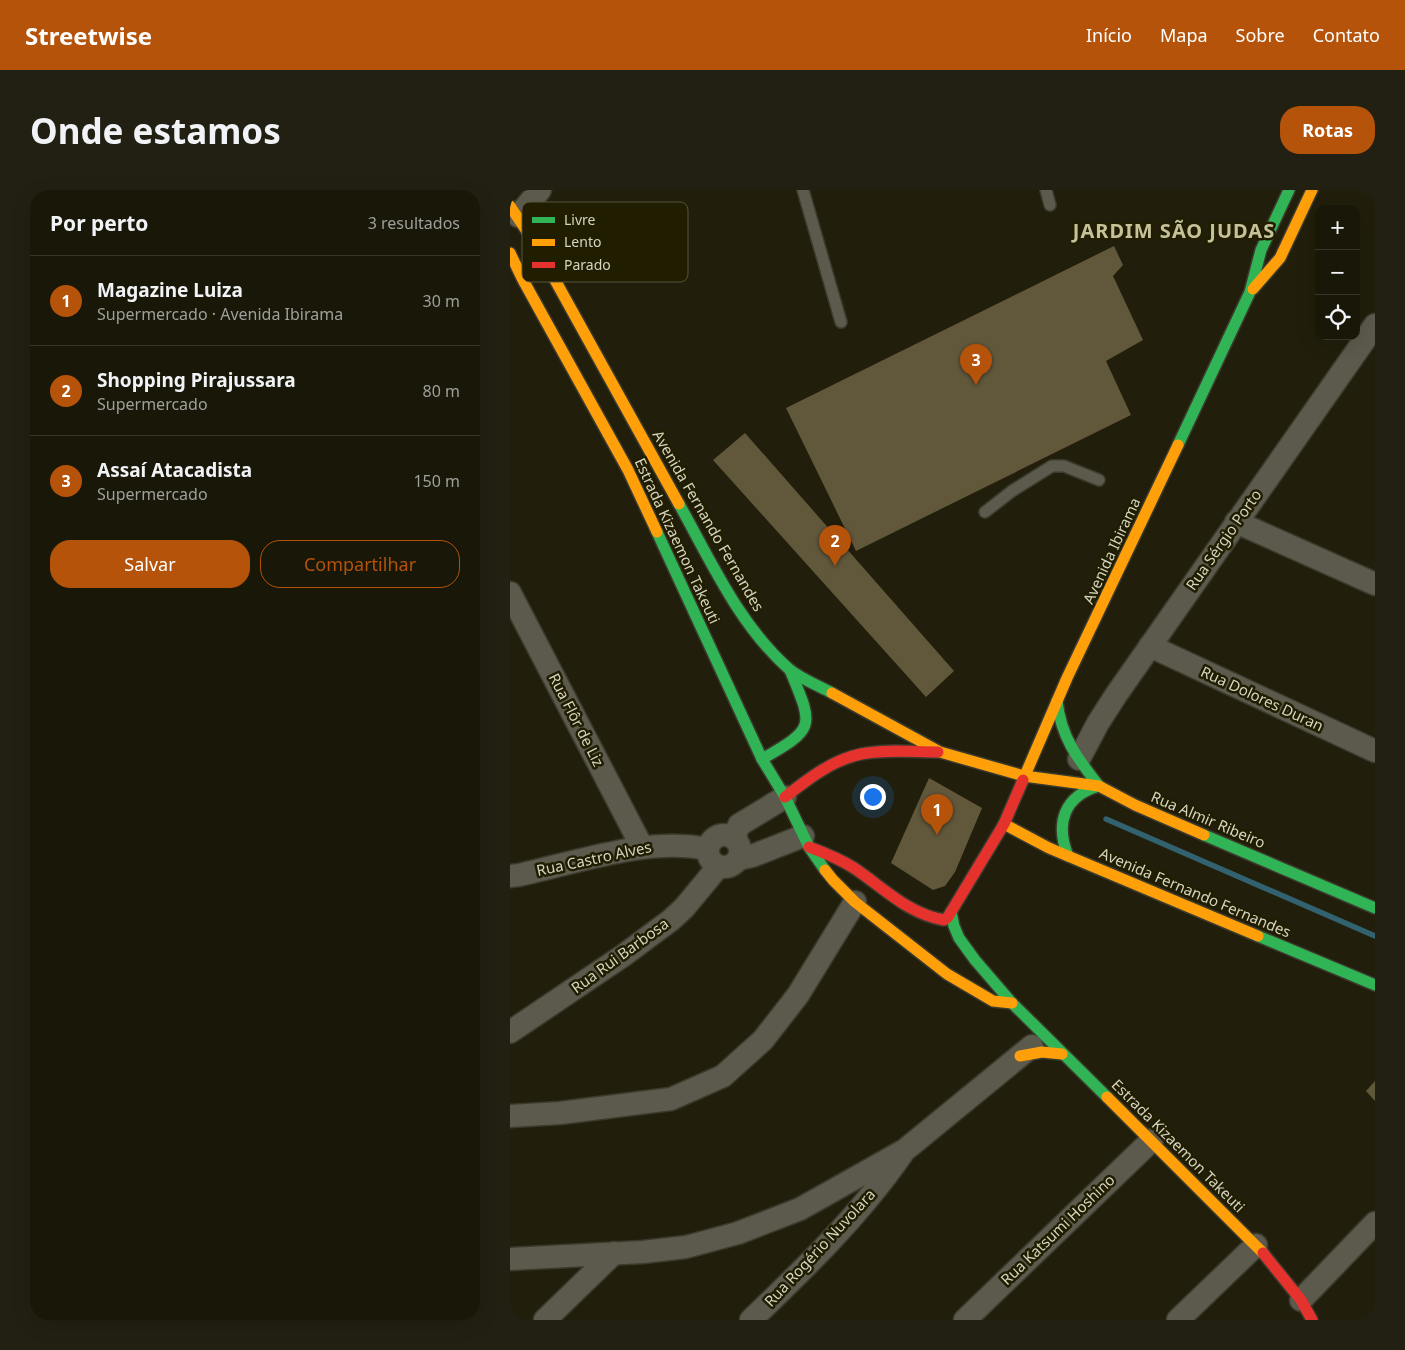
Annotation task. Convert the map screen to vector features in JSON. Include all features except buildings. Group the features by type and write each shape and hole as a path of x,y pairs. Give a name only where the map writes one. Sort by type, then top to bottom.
{"main road":[{"name":"Avenida Ibirama","path":"951,912 1004,824 1057,701 1250,292 1261,250 1289,190"},
{"name":"Avenida Ibirama","path":"1250,292 1280,258 1312,190"},
{"name":"Avenida Fernando Fernandes","path":"514,211 522,223"},
{"name":"Estrada Kizaemon Takeuti","path":"515,248 516,283 628,470 762,759 785,797 806,841 833,880 855,902 947,974 993,1001 1012,1003"},
{"name":"Avenida Fernando Fernandes","path":"556,282 736,606 758,636 790,670 940,752 1024,776"},
{"path":"762,759 796,739 801,734 807,721 806,709 790,670"},
{"path":"1057,701 1057,712 1064,737 1099,786 1078,795 1064,814 1061,823 1061,835 1062,845 1068,856"},
{"path":"785,797 808,778 838,762 861,754 940,752"},
{"path":"992,766 998,778"},
{"name":"Rua Almir Ribeiro","path":"1024,776 1099,786 1135,805 1375,908"},
{"path":"1003,801 1004,824"},
{"name":"Avenida Fernando Fernandes","path":"1004,824 1068,856 1375,986"},
{"path":"806,841 852,866 908,907 926,917 944,920 951,912"},
{"name":"Estrada Kizaemon Takeuti","path":"951,912 962,944 1012,1003 1256,1245 1301,1300 1312,1320"},
{"path":"1020,1056 1026,1046 1028,1034 1026,1016"},
{"path":"1020,1056 1042,1052 1062,1054"}],"street":[{"path":"525,202 540,190"},
{"name":"Rua Sérgio Porto","path":"1079,759 1098,723 1150,646 1375,325"},
{"path":"1236,522 1375,584"},
{"name":"Rua Flôr de Liz","path":"510,593 642,847"},
{"name":"Rua Dolores Duran","path":"1150,646 1375,751"},
{"path":"785,797 739,825 724,853 752,856 806,841"},
{"name":"Rua Castro Alves","path":"510,876 642,847 686,845 724,853"},
{"name":"Rua Rui Barbosa","path":"510,1032 624,955 671,920 684,908 724,853"},
{"path":"510,1116 560,1113 672,1099 723,1076 762,1040 798,995 855,902"},
{"path":"510,1259 686,1247 738,1233 800,1209 905,1150 1045,1037"},
{"name":"Rua Katsumi Hoshino","path":"965,1320 1152,1140"},
{"name":"Rua Rogério Nuvolara","path":"751,1320 851,1220 883,1182 905,1150"},
{"path":"1301,1300 1375,1223"},
{"path":"1178,1320 1256,1245"},
{"path":"545,1320 614,1253"}],"lane":[{"path":"803,190 841,322"},
{"path":"1046,190 1050,205"},
{"path":"986,512 1012,491 1052,466 1064,466 1099,480"}],"waterway":[{"path":"1106,819 1375,936"}],"traffic: fast":[{"path":"1178,445 1250,292 1261,250 1289,190"},
{"path":"679,504 727,591 755,633 771,652 794,673 832,693"},
{"path":"657,532 762,759 785,797 809,847 825,870"},
{"path":"762,759 793,740 801,732 805,724 806,715 803,703 790,670"},
{"path":"1057,701 1066,736 1084,766 1099,786 1078,797 1070,804 1066,812 1062,833 1068,856"},
{"path":"1204,835 1375,908"},
{"path":"951,912 959,938 975,960 1012,1003 1107,1097"},
{"path":"1258,936 1375,985"}],"traffic: slow":[{"path":"1253,289 1280,258 1312,190"},
{"path":"510,206 522,224"},
{"path":"510,253 522,278"},
{"path":"524,282 628,470 657,532"},
{"path":"556,282 679,504"},
{"path":"1023,780 1067,678 1178,445"},
{"path":"832,693 940,752 1024,776 1099,786 1135,805 1204,835"},
{"path":"1004,824 1049,848 1258,936"},
{"path":"825,870 855,902 947,974 993,1001 1012,1003"},
{"path":"1020,1056 1042,1052 1062,1054"},
{"path":"1107,1097 1263,1253"}],"traffic: jam":[{"path":"785,797 830,765 850,757 880,752 938,752"},
{"path":"809,847 849,865 919,912 944,920 948,917 1004,824 1023,780"},
{"path":"1263,1253 1301,1300 1312,1320"}],"place":[{"name":"Assaí Atacadista","path":"976,385"},
{"name":"Shopping Pirajussara","path":"835,566"},
{"name":"Magazine Luiza","path":"937,835"}],"district":[{"name":"JARDIM SÃO JUDAS","path":"1174,231"}]}
